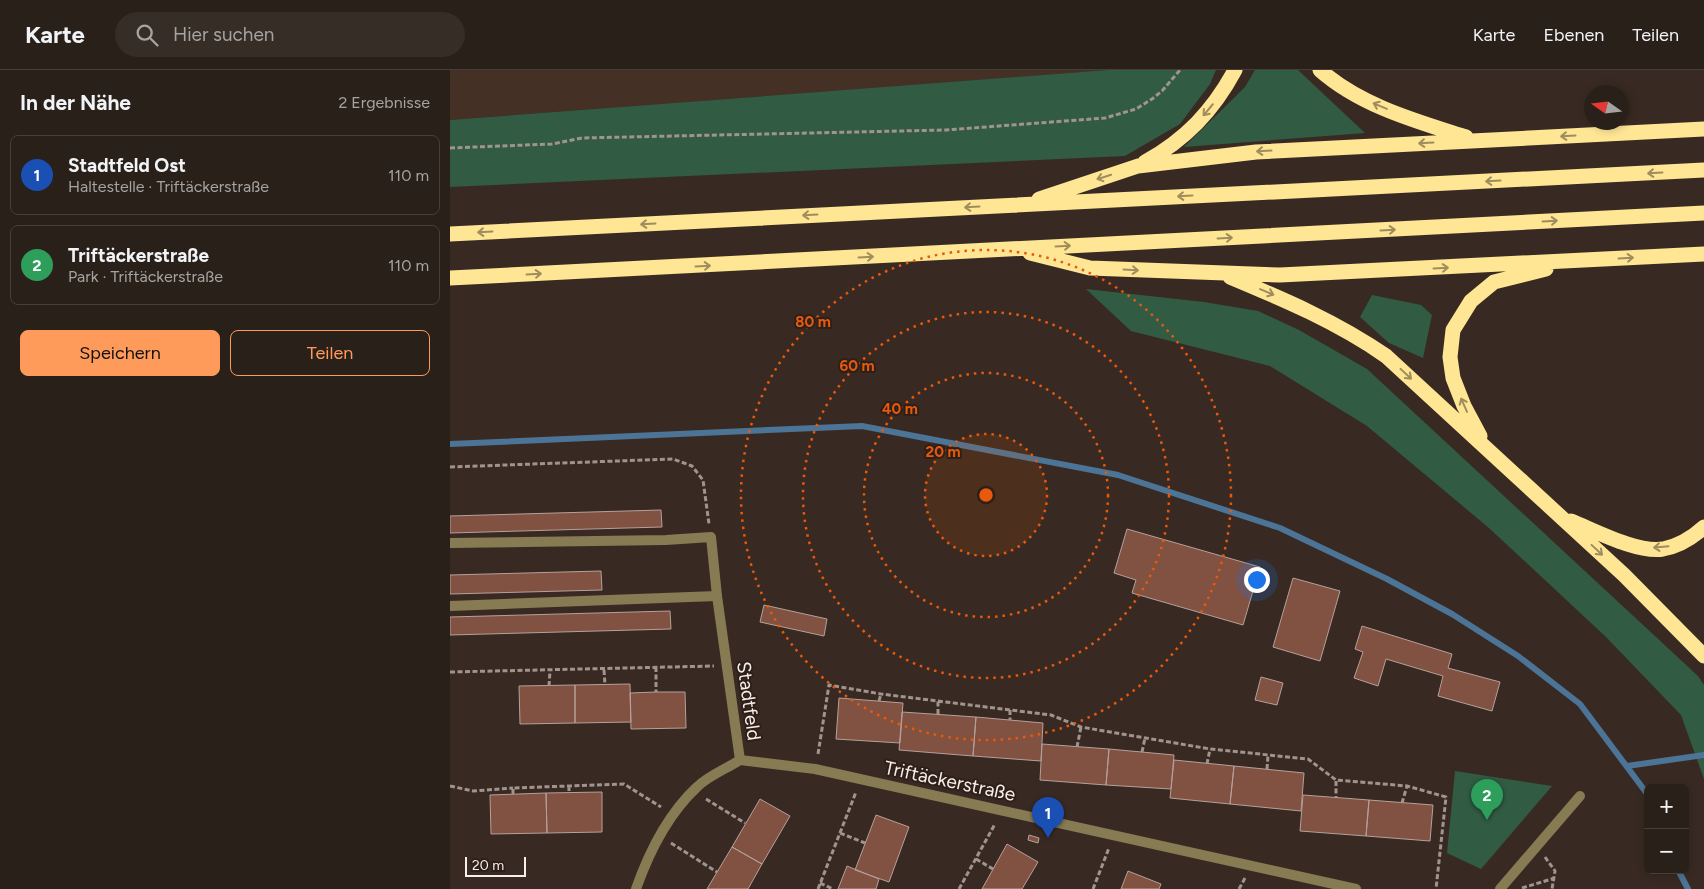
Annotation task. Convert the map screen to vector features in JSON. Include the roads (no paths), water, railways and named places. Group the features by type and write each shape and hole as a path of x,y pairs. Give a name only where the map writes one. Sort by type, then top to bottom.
{"highway":[{"path":"1021,204 1138,166 1171,148 1188,133 1211,107 1235,70"},
{"path":"1320,70 1361,98 1401,115 1475,140"},
{"path":"1138,166 1256,152 1704,129"},
{"path":"450,234 1704,170"},
{"path":"450,278 1704,213"},
{"path":"1014,249 1090,268 1222,273 1340,273 1704,254"},
{"path":"1487,448 1464,406 1454,378 1450,356 1453,330 1471,301 1494,282 1577,261"},
{"path":"1222,273 1313,312 1360,338 1386,356 1624,575 1704,656"},
{"path":"1561,517 1637,547 1663,549 1690,538 1704,527"}],"street":[{"name":"Stadtfeld","path":"450,543 666,540 711,537 717,596 740,760 698,785 672,813 659,836 636,889"},
{"path":"450,606 717,596"},
{"name":"Triftäckerstraße","path":"740,760 816,769 1356,889"},
{"path":"1500,889 1580,796"}],"waterway":[{"path":"450,444 862,426 1118,475 1280,528 1387,579 1452,614 1518,656 1580,704 1644,790"},
{"path":"1627,766 1704,755"},
{"path":"1680,874 1688,889"}],"place":[{"name":"Triftäckerstraße","path":"1487,820"},
{"name":"Stadtfeld Ost","path":"1048,838"}]}
